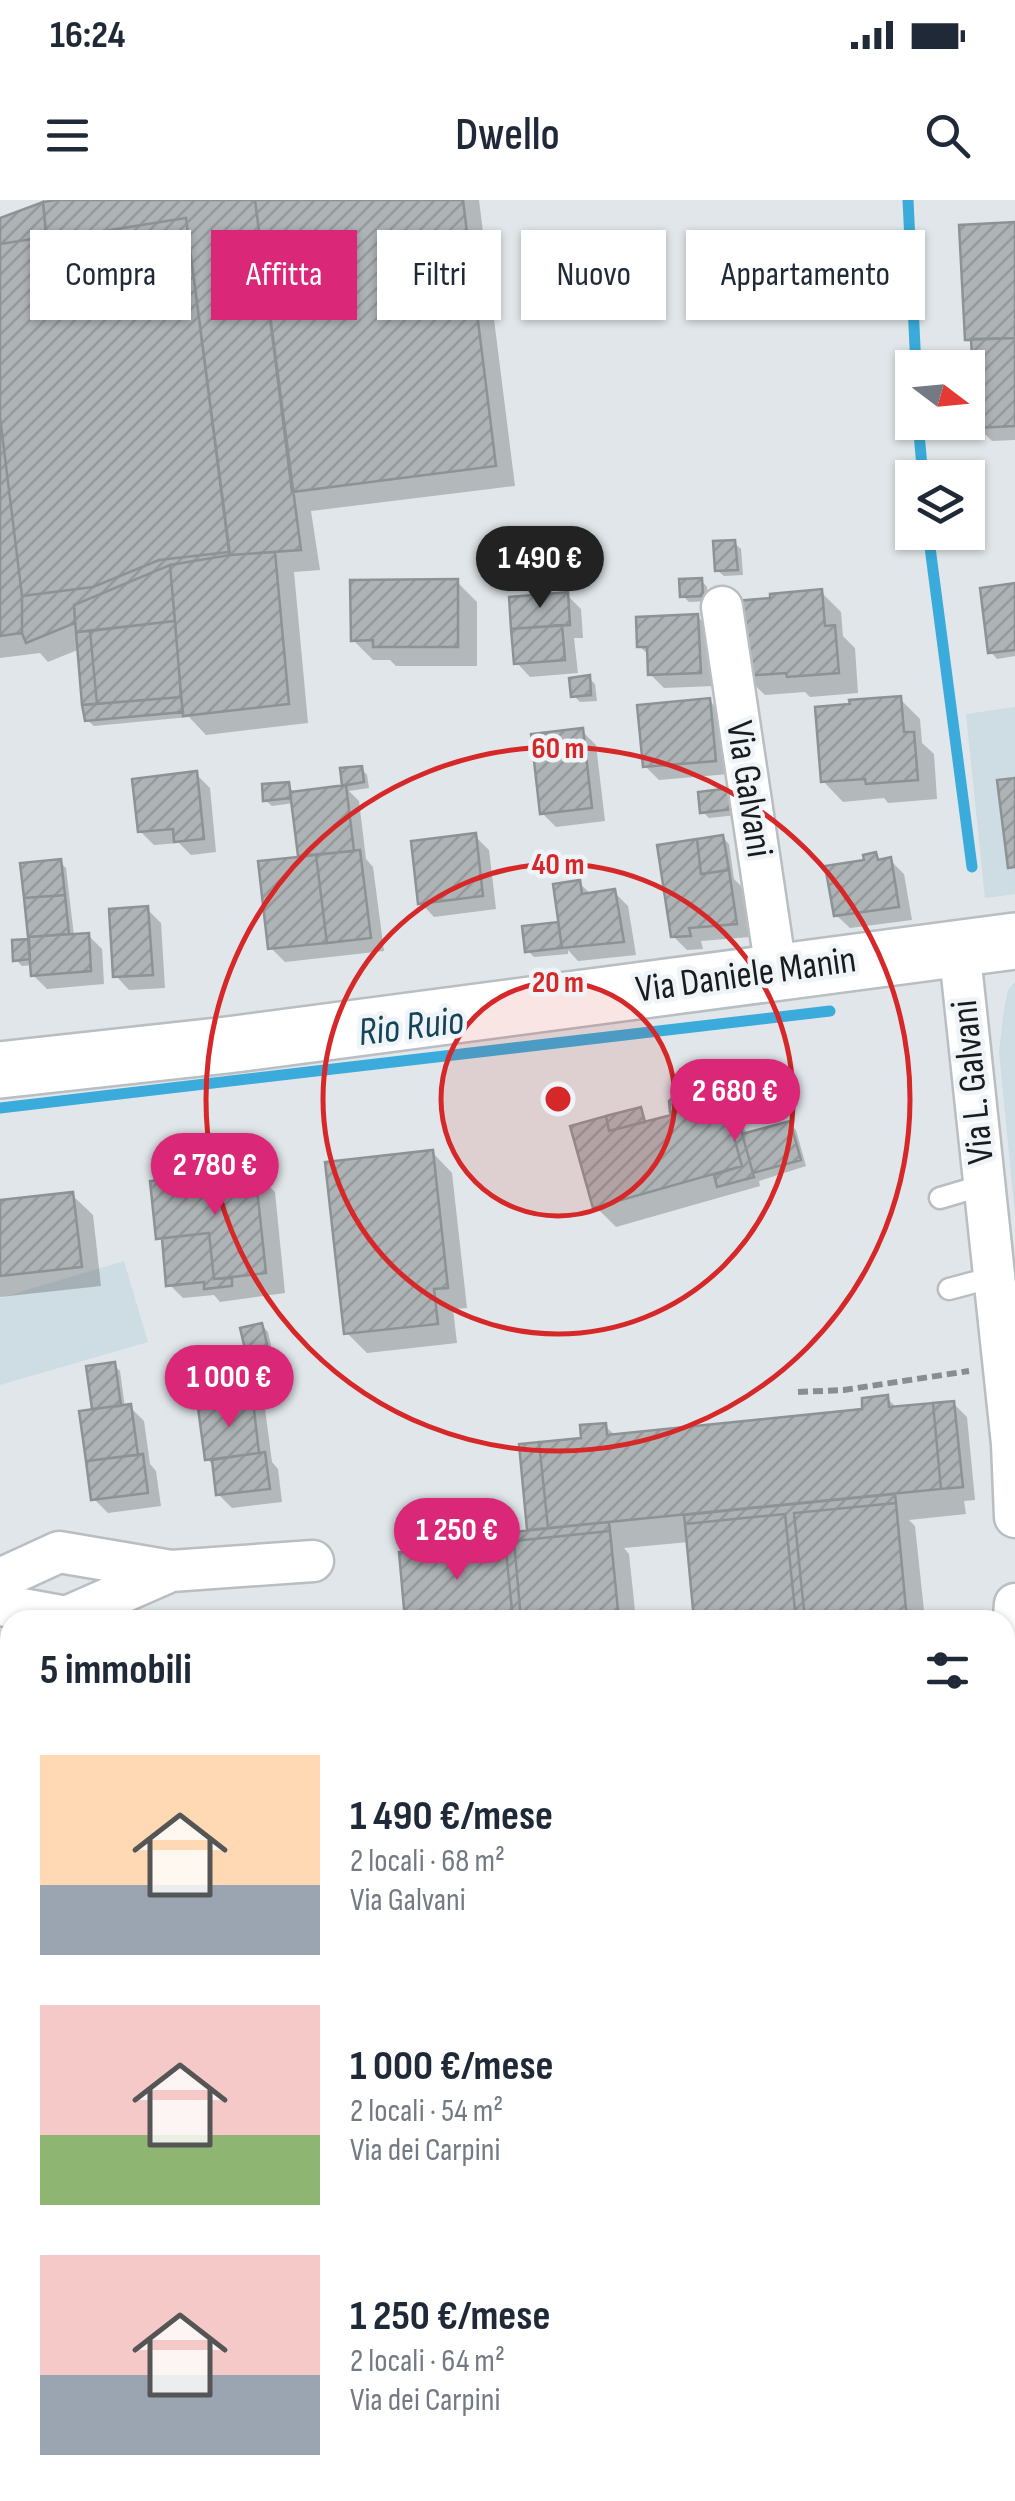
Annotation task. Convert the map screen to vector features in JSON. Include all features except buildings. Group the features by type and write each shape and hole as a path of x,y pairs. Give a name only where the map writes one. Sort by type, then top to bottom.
{"main road":[{"name":"Via Daniele Manin","path":"0,1070 226,1045 1015,940"}],"street":[{"name":"Via Galvani","path":"722,607 776,970"},
{"name":"Via L. Galvani","path":"959,946 1012,1444 1015,1517"},
{"path":"0,1579 59,1552 171,1571 313,1561"},
{"path":"82,1610 171,1571"},
{"path":"0,1605 28,1610"}],"lane":[{"path":"940,1198 984,1185"},
{"path":"949,1289 994,1277"}],"path":[{"path":"798,1392 924,1380 975,1370"}],"shaded area":[{"path":"1015,707 1015,894 985,898 966,714"},
{"path":"1015,982 1015,1215 999,1052 1008,990"},
{"path":"124,1261 148,1342 0,1385 0,1298"}],"waterway":[{"path":"908,200 915,350"},
{"path":"920,440 921,460"},
{"path":"930,550 972,867"},
{"name":"Rio Ruio","path":"0,1108 830,1011"}]}
